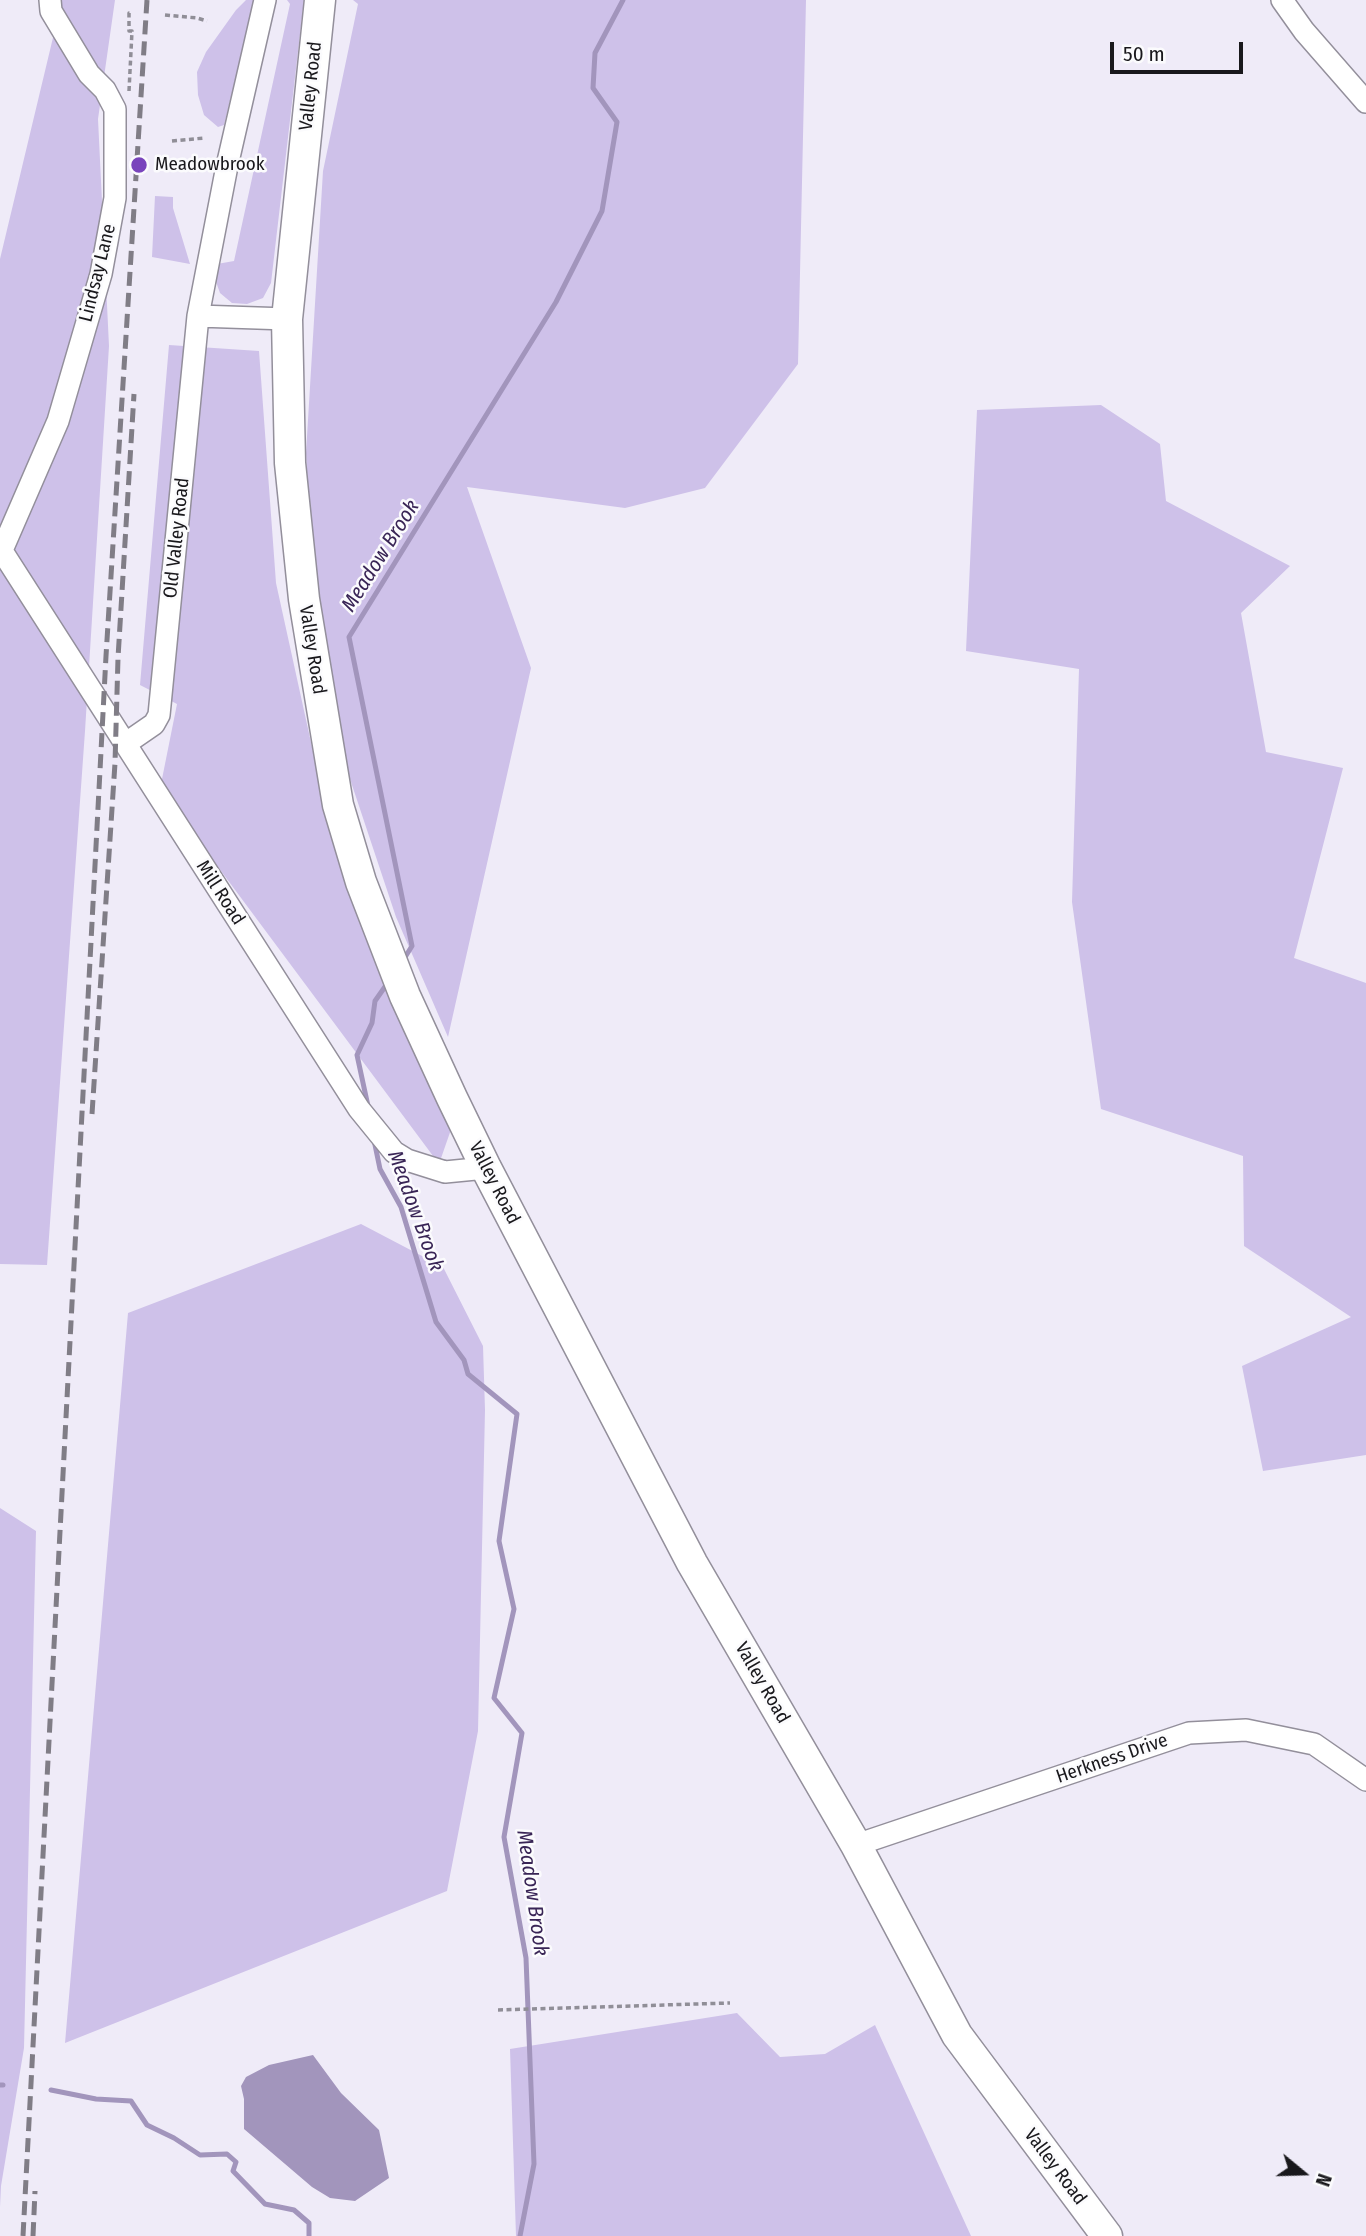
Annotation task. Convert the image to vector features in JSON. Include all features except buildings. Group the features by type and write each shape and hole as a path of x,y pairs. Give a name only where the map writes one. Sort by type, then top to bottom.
{"main road":[{"name":"Valley Road","path":"320,0 287,319 290,463 304,599 338,806 361,881 405,996 438,1070 486,1168 692,1563 856,1845 957,2035 1107,2236"}],"street":[{"name":"Lindsay Lane","path":"1,549 58,421 101,274 115,198 115,109 105,90 89,74 51,10 50,0"},
{"name":"Old Valley Road","path":"125,744 154,724 161,706 198,316 227,166 265,0"},
{"path":"1282,0 1304,31 1366,102"},
{"path":"198,316 287,319"},
{"name":"Mill Road","path":"1,549 359,1109 394,1152 407,1160 444,1172 486,1168"},
{"name":"Herkness Drive","path":"856,1845 1189,1733 1246,1730 1314,1744 1366,1780"}],"path":[{"path":"128,96 132,31 129,31 129,13 132,13"},
{"path":"165,15 197,18 207,22"},
{"path":"172,141 204,138"},
{"path":"498,2010 730,2003"}],"shaded area":[{"path":"62,0 115,0 98,119 109,346 47,1265 0,1264 0,259"},
{"path":"246,0 255,0 224,125 218,127 204,115 198,95 197,72 206,52"},
{"path":"287,0 304,0 271,283 263,298 247,304 232,303 220,293 215,279 217,264 234,261 290,4"},
{"path":"353,0 806,0 798,364 705,488 625,508 467,487 531,668 448,1037 396,917 344,761 312,578 306,453 323,171 358,4"},
{"path":"155,196 173,197 173,208 190,264 152,257"},
{"path":"169,345 259,351 276,583 328,820 455,1118 439,1164 160,789 177,704 140,685"},
{"path":"1101,405 1160,444 1166,501 1290,566 1241,613 1266,752 1343,768 1294,958 1366,983 1366,1455 1263,1471 1242,1366 1351,1317 1244,1246 1243,1156 1101,1109 1072,902 1079,669 966,651 977,410"},
{"path":"361,1224 443,1267 483,1346 485,1410 478,1731 447,1891 65,2043 128,1313"},
{"path":"0,1508 36,1531 24,2048 1,2186 0,2207"},
{"path":"737,2013 780,2057 825,2054 875,2025 971,2236 516,2236 510,2049"},
{"path":"313,2055 341,2093 379,2130 389,2178 355,2201 330,2198 312,2187 244,2129 241,2086 246,2077 269,2065"}],"waterway":[{"name":"Meadow Brook","path":"402,962 412,946 349,637 556,302 602,211 617,122 593,88 595,53 623,0"},
{"name":"Meadow Brook","path":"368,1106 357,1055 372,1023 375,1001 389,981"},
{"name":"Meadow Brook","path":"374,1140 380,1169 401,1207 436,1322 464,1360 468,1374 517,1414 499,1541 514,1609 494,1698 522,1733 504,1837 526,1958 534,2164 520,2236"},
{"path":"51,2090 96,2099 131,2101 147,2125 200,2155 227,2154 236,2162 233,2171 265,2204 294,2210 309,2223 309,2236"}],"railway":[{"path":"23,2236 106,656 147,0"},
{"path":"92,1114 115,763 118,658 134,394"},
{"path":"33,2236 35,2191"}],"place":[{"name":"Meadowbrook","path":"139,165"}]}
